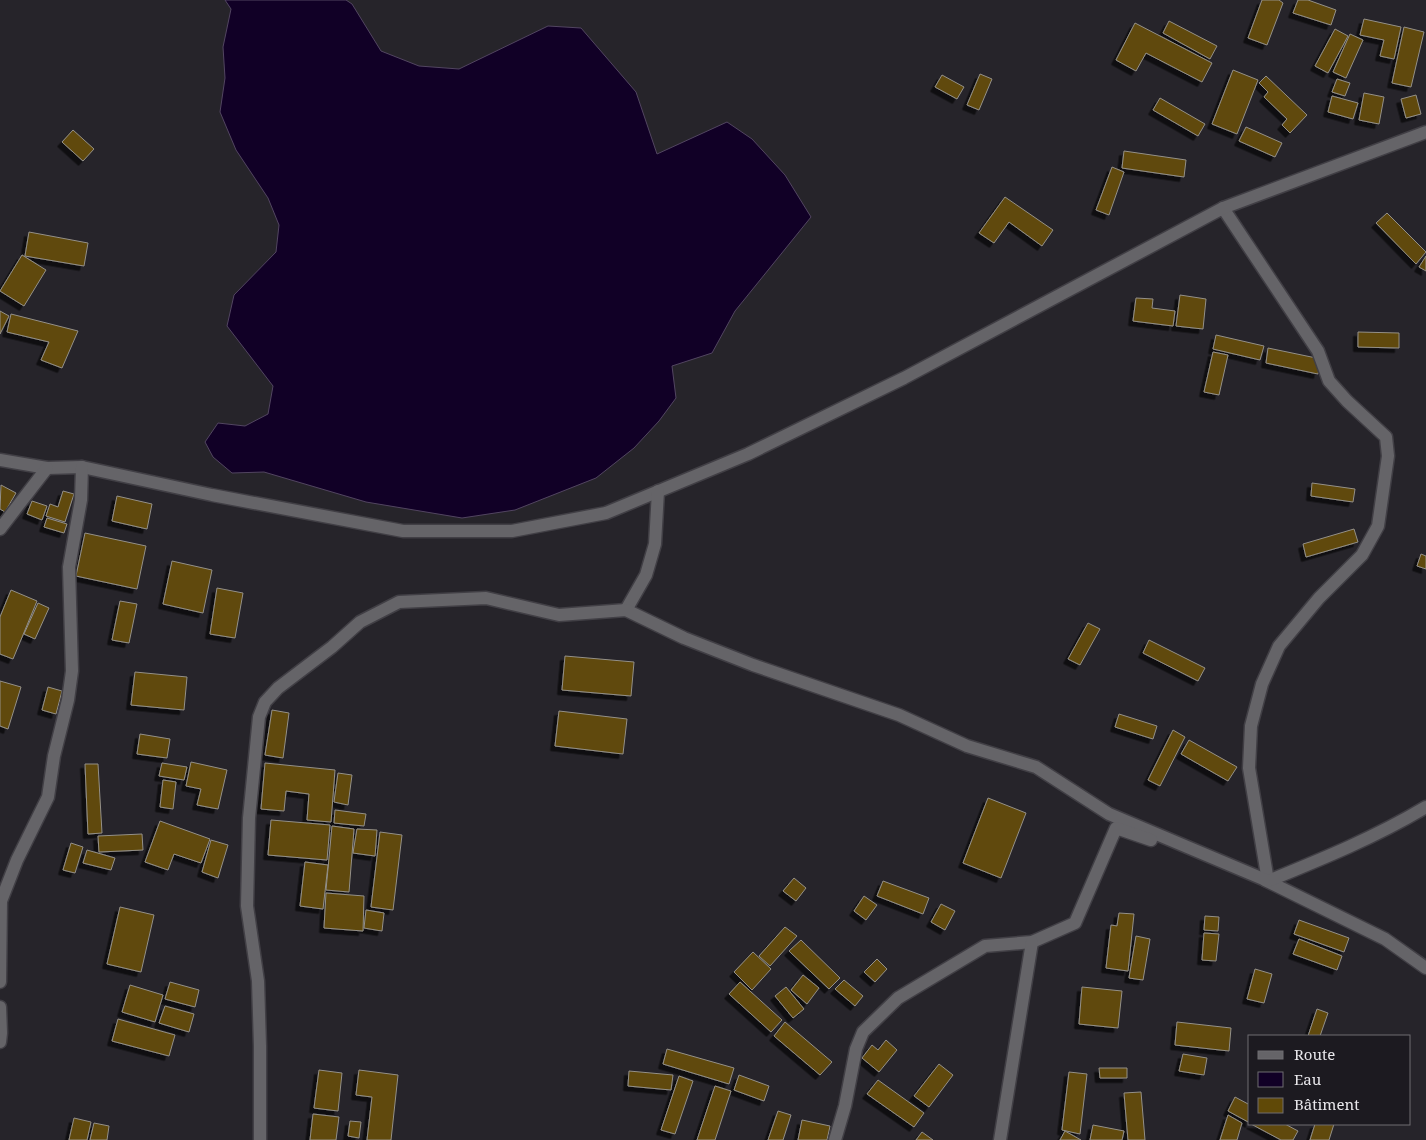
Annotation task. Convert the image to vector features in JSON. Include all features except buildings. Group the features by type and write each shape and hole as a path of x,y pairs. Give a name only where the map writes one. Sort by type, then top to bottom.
{"street":[{"path":"0,460 47,468 82,467 212,495 403,531 512,532 606,513 748,454 904,378 1223,208 1426,132"},
{"path":"1223,208 1318,351 1329,381 1386,437 1388,456 1378,526 1362,555 1319,598 1278,646 1262,684 1251,726 1249,768 1268,881"},
{"path":"0,982 1,900 17,860 48,797 54,756 68,700 72,671 70,568 81,500 82,467"},
{"path":"0,530 47,468"},
{"path":"626,610 646,575 655,544 658,491"},
{"path":"260,1140 258,981 248,906 249,818 259,717 265,702 278,688 332,647 360,622 399,602 486,598 559,615 626,610 684,638 753,665 899,715 968,746 1036,768 1109,814 1268,881 1385,939 1426,968"},
{"path":"835,1140 845,1106 856,1049 863,1032 898,998 985,946 1032,942 1075,923 1116,828 1268,881 1336,853 1401,822 1426,807"},
{"path":"1000,1140 1032,942"},
{"path":"0,1007 0,1042"}],"water":[{"path":"225,0 346,0 352,4 381,51 419,66 459,69 548,26 581,28 636,92 657,154 727,122 752,139 785,175 811,217 735,311 712,353 672,366 676,398 659,421 634,448 596,478 515,510 462,518 366,502 264,472 232,473 213,457 205,442 218,423 245,426 268,414 273,386 227,326 234,295 276,252 279,225 268,198 236,150 220,112 225,78 223,47 231,9"}]}
